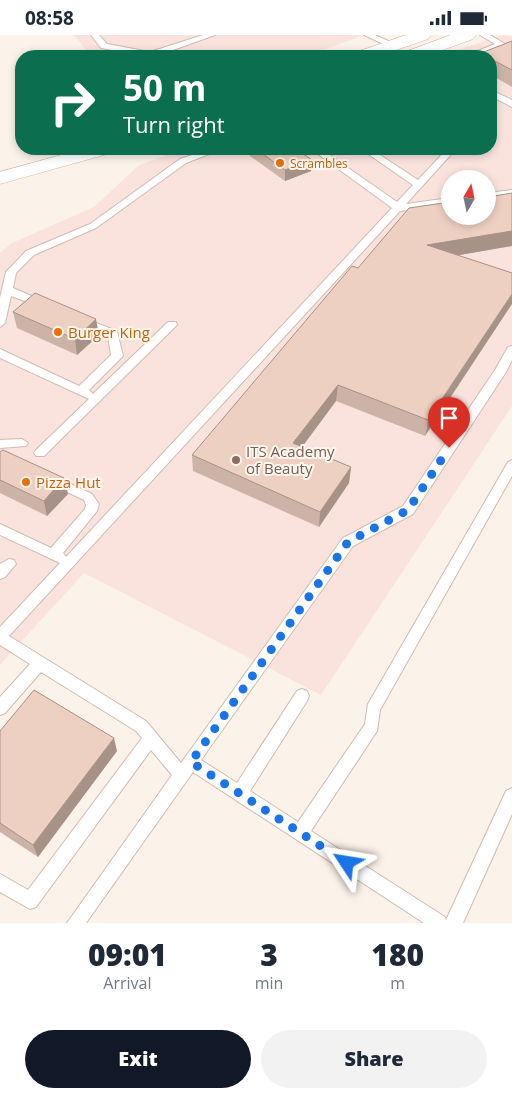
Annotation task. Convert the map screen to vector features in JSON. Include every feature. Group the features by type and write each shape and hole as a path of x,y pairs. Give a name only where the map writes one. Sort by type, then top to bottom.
{"main road":[{"path":"379,50 422,35"},
{"path":"427,50 468,35"},
{"path":"393,45 401,50"},
{"path":"0,178 86,155"},
{"path":"0,161 22,165 80,157"}],"lane":[{"path":"95,35 104,46 127,50"},
{"path":"169,50 211,35"},
{"path":"368,35 393,45"},
{"path":"484,35 504,46 490,50"},
{"path":"497,95 512,104"},
{"path":"0,323 11,272 30,253 93,226 183,161 200,155"},
{"path":"324,155 399,208 441,202"},
{"path":"375,155 419,185"},
{"path":"439,923 239,794 186,769 151,738 142,726 0,637 446,155"},
{"path":"496,195 512,193"},
{"path":"7,290 51,308"},
{"path":"69,316 113,334 117,356 81,391"},
{"path":"40,453 172,325"},
{"path":"76,923 348,542 408,510 512,351"},
{"path":"0,353 97,399"},
{"path":"0,445 22,443"},
{"path":"300,833 372,726 373,709 512,465"},
{"path":"44,476 88,497 94,504 91,511 53,555"},
{"path":"0,529 69,563"},
{"path":"0,708 40,663"},
{"path":"239,794 302,696"},
{"path":"0,882 30,901 151,738"},
{"path":"454,923 512,796"}],"shaded area":[{"path":"74,35 364,35 323,50 86,50"},
{"path":"501,35 512,36 512,406 321,695 84,573 0,665 0,253 12,243 94,207 139,165 168,155 497,155 497,50 459,50"}],"building":[{"path":"512,41 512,70 497,62 497,50 489,50"},
{"path":"264,155 305,155 312,160 285,170"},
{"path":"512,193 512,231 427,245 512,273 512,294 428,420 338,385 293,443 351,467 320,512 192,455 352,266 358,268 409,208 441,203 441,225 496,225 496,196"},
{"path":"35,293 96,319 75,339 13,312"},
{"path":"3,450 64,478 44,501 0,480 0,452"},
{"path":"34,690 114,738 33,845 0,823 0,731"}],"place":[{"name":"Scrambles","path":"280,163"},
{"name":"Burger King","path":"58,332"},
{"name":"ITS Academy of Beauty","path":"236,460"},
{"name":"Pizza Hut","path":"26,482"}],"route":[{"path":"347,863 191,762 348,542 408,510 449,448"}]}
